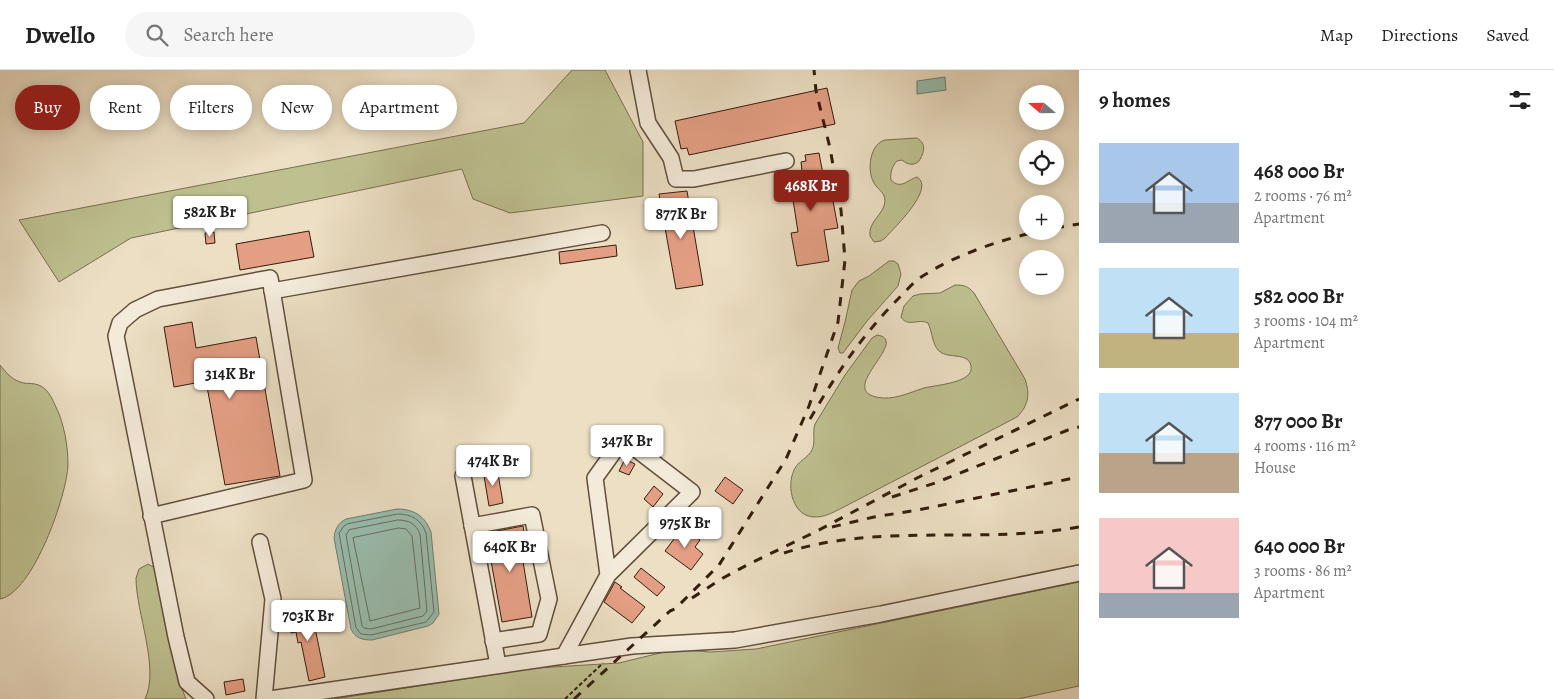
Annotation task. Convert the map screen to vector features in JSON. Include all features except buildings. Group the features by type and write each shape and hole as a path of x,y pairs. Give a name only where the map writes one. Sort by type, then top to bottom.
{"street":[{"path":"638,70 648,123 671,158 676,179 694,179 786,161"},
{"path":"272,290 602,234"},
{"path":"151,516 304,480 270,278 158,298 135,310 120,323 116,336 151,516 187,682 206,699"},
{"path":"564,656 608,575 692,492 623,439 595,478 608,575"},
{"path":"463,476 498,665"},
{"path":"472,526 532,515 550,599 539,634 493,640"},
{"path":"260,542 273,599 264,699"},
{"path":"270,699 619,647 736,640 881,614 1079,573"}],"path":[{"path":"565,699 619,647"}],"green space":[{"path":"572,70 605,70 643,142 643,196 510,213 473,199 462,169 131,238 59,282 19,220 524,123"},
{"path":"917,138 922,143 924,149 919,161 911,164 902,160 897,161 891,172 891,180 901,184 917,177 921,182 918,198 912,208 885,238 874,242 870,236 871,226 884,206 885,198 874,184 871,176 870,164 873,152 880,142 885,140"},
{"path":"889,261 894,261 898,264 901,274 898,286 867,321 843,353 840,353 838,348 852,290 859,281"},
{"path":"955,285 966,286 974,293 1025,379 1028,394 1024,408 1017,417 825,516 808,516 797,507 793,500 791,485 794,470 812,450 815,424 845,375 872,338 877,335 885,339 886,346 865,384 867,392 876,397 894,397 961,380 971,372 970,362 967,359 942,353 936,348 928,323 907,322 901,317 904,306 913,296 940,293"},
{"path":"0,365 14,379 22,383 39,385 50,395 63,426 68,465 62,498 36,562 24,580 12,593 0,599"},
{"path":"148,564 155,568 180,684 186,699 145,699 149,686 149,656 136,578 139,569"},
{"path":"1079,582 1079,686 1018,699 334,699 536,668 619,663 664,652 756,649"}],"water":[{"path":"945,77 946,90 917,94 917,81"},
{"path":"397,509 409,510 418,514 429,526 439,614 433,623 428,626 372,640 362,639 355,635 351,629 334,538 335,532 339,524 346,519"}],"railway":[{"path":"574,699 670,611 675,609 719,565 786,459 809,406 838,322 845,260 841,210 830,148 816,91 814,70"},
{"path":"1064,226 1079,224"},
{"path":"810,419 829,387 861,341 918,279 966,254 1019,236"},
{"path":"692,598 747,565 817,531 919,477 1079,399"},
{"path":"892,497 935,483 1079,427"},
{"path":"832,527 1079,477"},
{"path":"784,553 820,544 857,538 1005,534 1079,527"}]}
